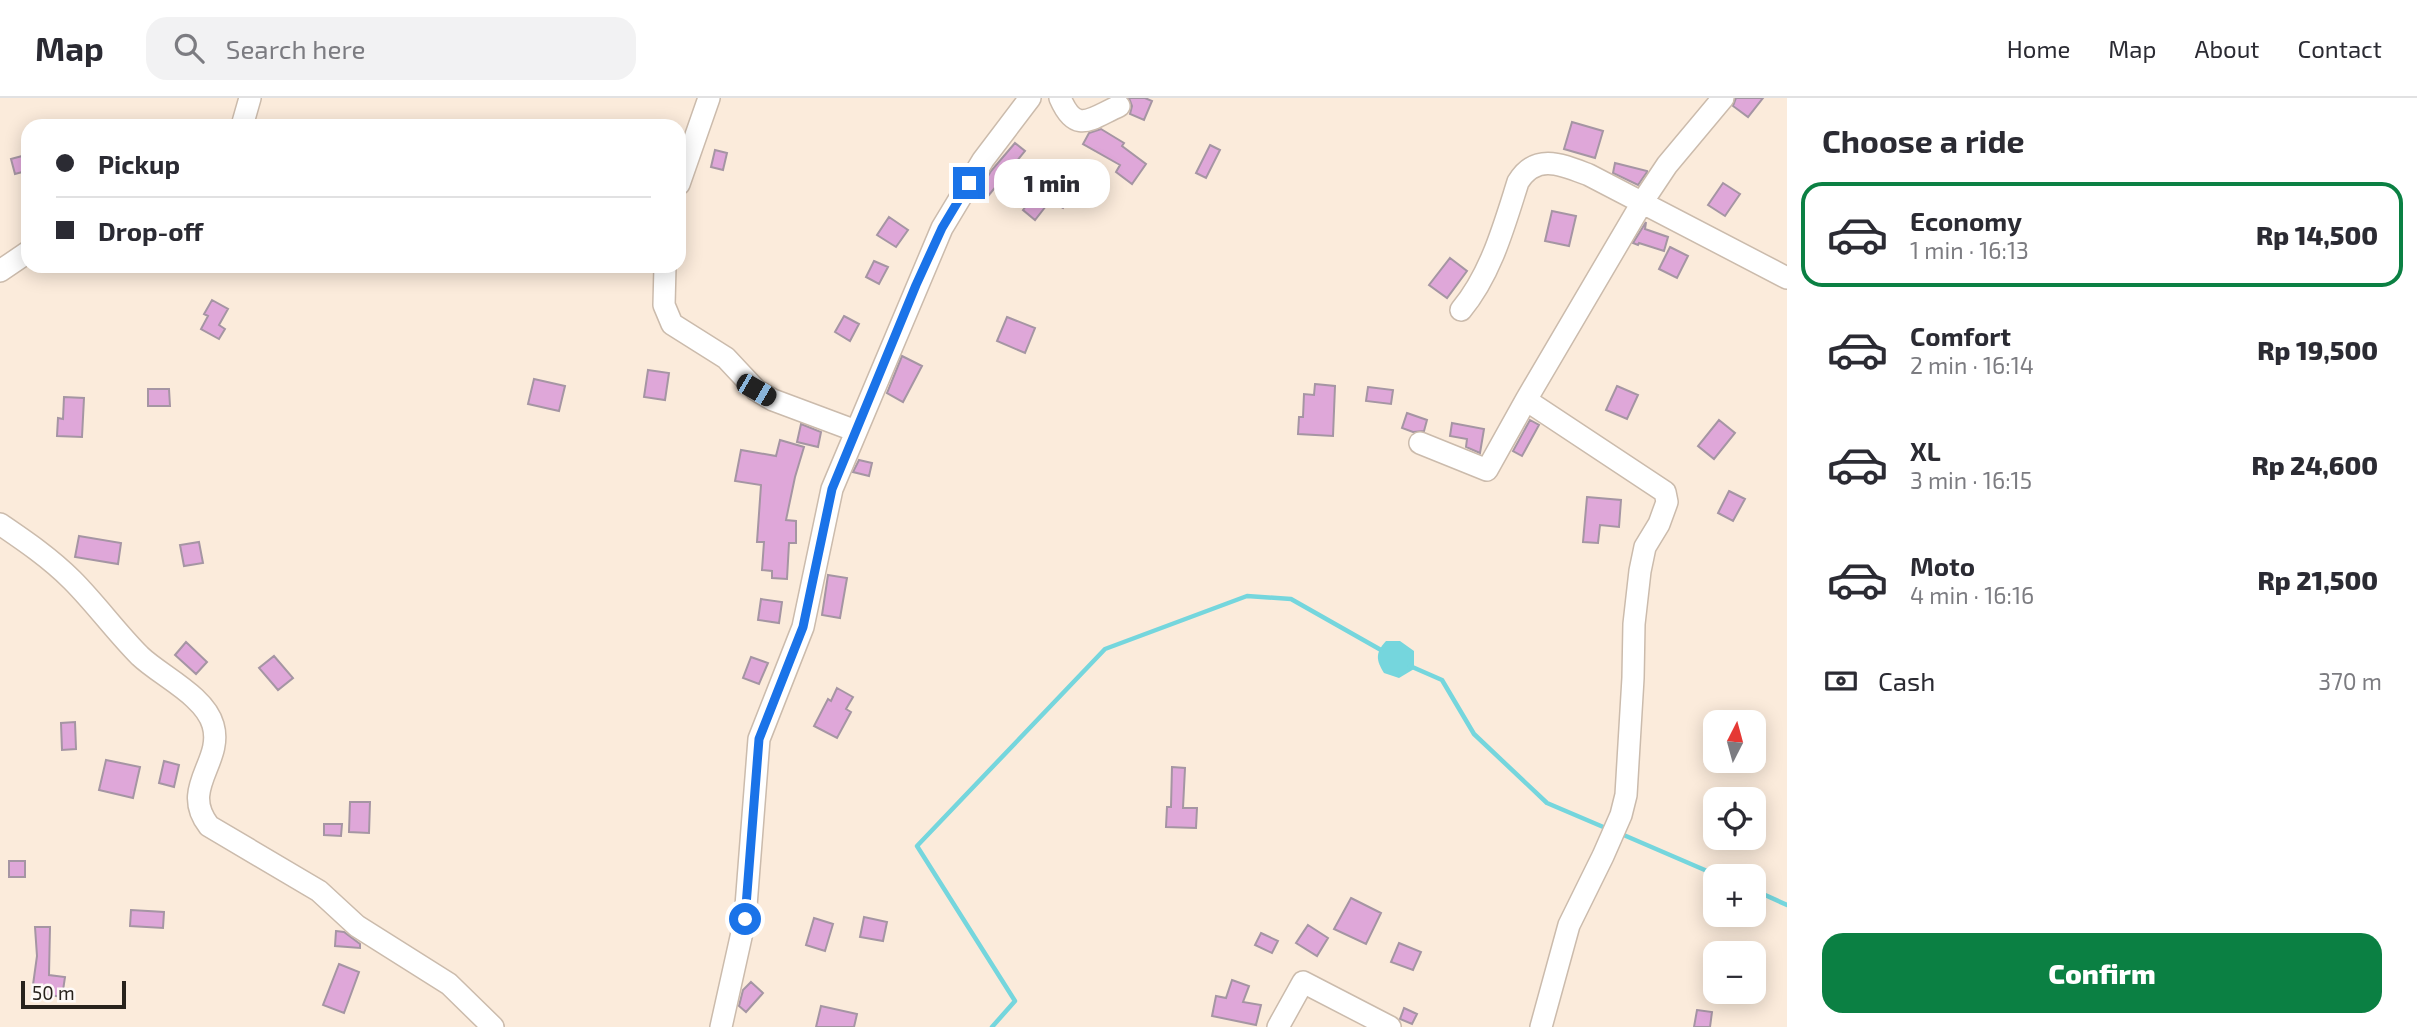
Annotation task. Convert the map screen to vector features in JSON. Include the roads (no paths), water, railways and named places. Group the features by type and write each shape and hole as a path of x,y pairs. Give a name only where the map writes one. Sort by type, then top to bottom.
{"street":[{"path":"244,119 250,98"},
{"path":"686,164 709,98"},
{"path":"721,1027 745,919 759,739 803,627 832,489 942,228 983,160 1030,98"},
{"path":"1060,98 1067,113 1077,121 1085,121 1119,106"},
{"path":"1420,443 1487,470 1643,201 1667,165 1723,98"},
{"path":"1461,310 1475,293 1493,256 1518,181 1524,172 1544,163 1564,165 1589,175 1787,278"},
{"path":"0,271 21,257"},
{"path":"665,273 664,305 672,324 726,358 756,390 773,400 856,431"},
{"path":"1526,400 1665,492 1667,502 1659,524 1645,547 1640,571 1634,624 1626,795 1621,815 1569,925 1541,1027"},
{"path":"0,524 37,550 71,580 142,657 197,700 208,713 213,722 214,744 198,789 198,804 202,817 209,826 319,891 357,926 449,984 493,1027"},
{"path":"1278,1027 1303,982 1390,1027"}],"water":[{"path":"1386,641 1400,641 1414,651 1414,669 1399,678 1384,673 1378,657"}],"waterway":[{"path":"992,1027 1015,1001 917,846 1105,649 1247,596 1291,599 1381,650"},
{"path":"1410,666 1442,680 1474,734 1547,803 1608,829"},
{"path":"1619,833 1703,869"},
{"path":"1766,895 1787,905"}]}
